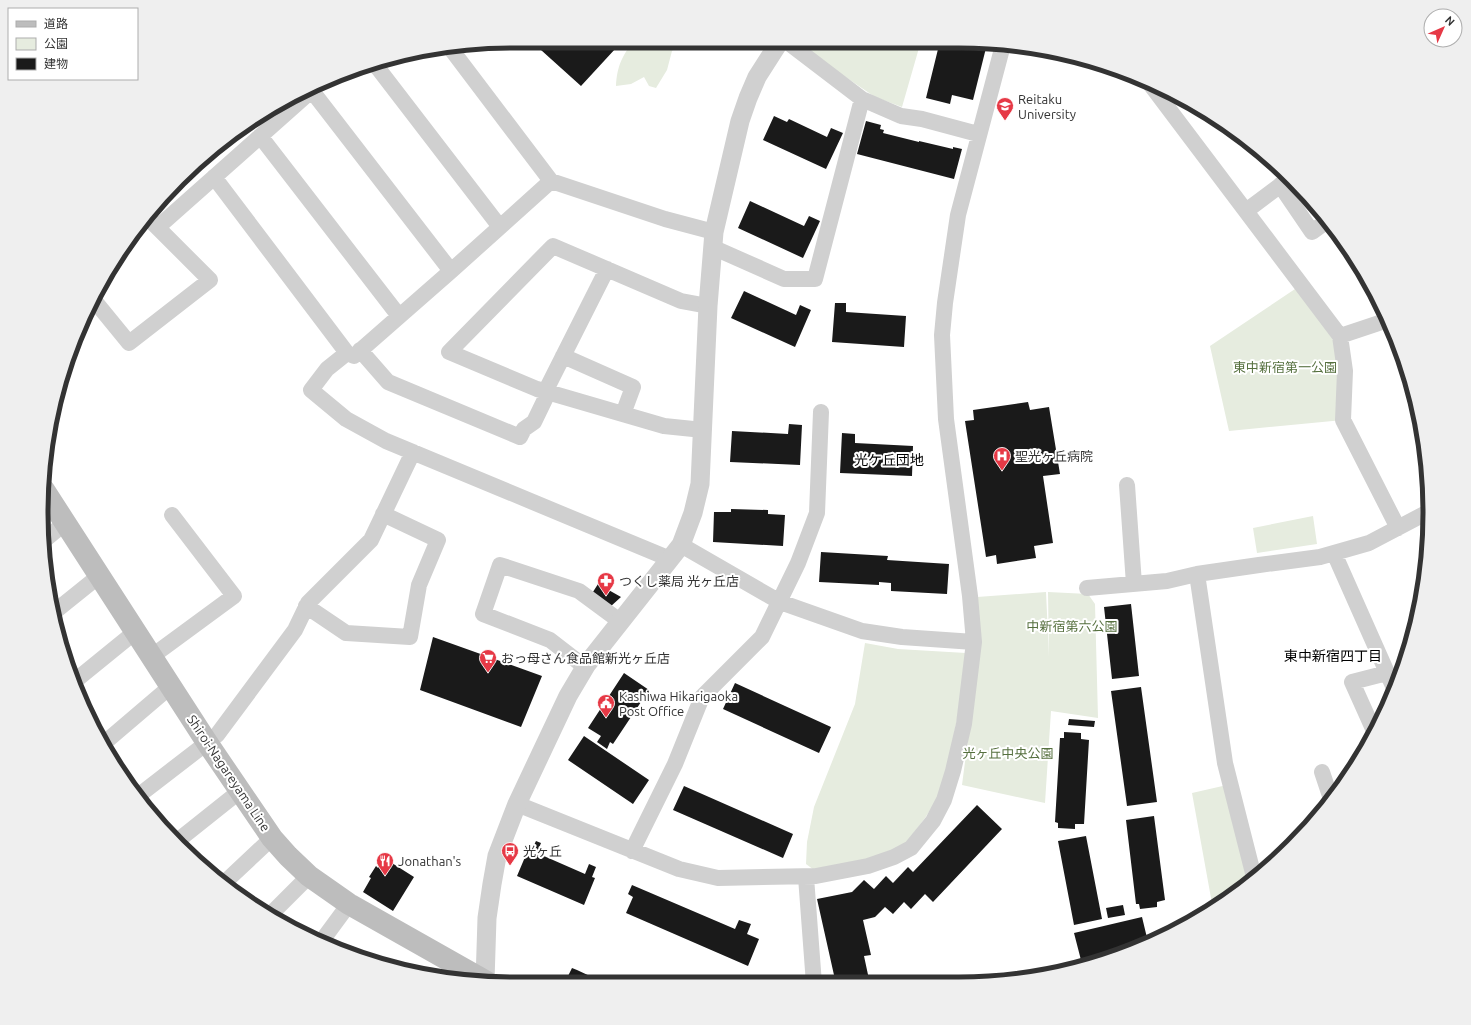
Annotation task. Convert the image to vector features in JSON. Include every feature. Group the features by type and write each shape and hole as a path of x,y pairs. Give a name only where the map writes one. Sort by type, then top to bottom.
{"main road":[{"name":"Shiroi-Nagareyama Line","path":"48,497 208,744 272,838 309,876 349,904 476,975"}],"street":[{"path":"486,976 487,918 497,856 517,804 568,696 585,667 675,552 693,513 700,484 708,306 713,240 740,121 757,77 776,48"},
{"path":"795,48 862,99 901,116 922,119 978,134"},
{"path":"517,804 679,869 718,878 806,877 868,866 894,857 910,848 933,821 944,800 964,724 974,642 970,596 946,419 942,335 945,303 958,215 978,134 1002,50"},
{"path":"452,52 551,181 665,219 713,240 784,279 815,279 862,99"},
{"path":"378,68 500,227"},
{"path":"318,91 451,271"},
{"path":"1156,92 1340,336 1345,371 1343,420 1398,528"},
{"path":"97,304 129,343 210,280 152,222 214,176 302,99"},
{"path":"260,136 399,316"},
{"path":"214,176 354,352 388,382 520,437 524,429 534,422 563,356 607,269"},
{"path":"551,181 399,316 354,352 327,369 311,390 346,419 386,441 675,552 780,602 862,631 902,637 974,642"},
{"path":"1246,211 1285,182"},
{"path":"1285,182 1312,232 1322,224"},
{"path":"703,430 664,426 546,392 449,352 553,246 681,301 708,306"},
{"path":"1340,336 1382,322"},
{"path":"563,356 633,387 624,414"},
{"path":"632,851 675,764 702,696 762,637 798,563 817,513 821,412"},
{"path":"142,793 208,744 217,735 295,630 308,603 371,540 413,452"},
{"path":"1127,485 1134,584"},
{"path":"306,606 346,633 410,637 418,585 438,540 383,514"},
{"path":"151,657 234,596 172,515"},
{"path":"1087,588 1167,581 1198,574 1320,558 1369,542 1423,516"},
{"path":"49,536 65,523"},
{"path":"1334,553 1392,678 1352,682 1371,725"},
{"path":"585,667 550,640 483,614 500,565 579,591 621,622"},
{"path":"1198,574 1225,763 1253,872"},
{"path":"59,609 99,576"},
{"path":"79,678 135,632"},
{"path":"107,740 171,686"},
{"path":"1322,772 1329,792"},
{"path":"181,838 240,791"},
{"path":"228,879 272,838"},
{"path":"274,911 309,876"},
{"path":"806,877 813,977"},
{"path":"325,937 349,904"}],"green space":[{"path":"629,48 674,48 672,51 667,70 656,88 649,86 644,77 631,84 616,86 621,62"},
{"path":"803,48 919,48 902,107 875,97"},
{"name":"東中新宿第一公園","path":"1301,285 1340,336 1343,420 1229,431 1210,346"},
{"path":"1313,516 1317,544 1257,553 1253,528"},
{"name":"光ヶ丘中央公園","path":"1046,592 1049,657 1048,592 1088,594 1095,604 1098,718 1051,711 1045,803 962,785 972,708 977,597"},
{"path":"865,643 898,649 966,653 960,705 945,777 938,798 906,843 867,860 814,870 806,864 807,842 814,807 855,704"},
{"path":"1227,785 1249,875 1212,902 1192,793"}],"building":[{"path":"539,48 576,48 578,50 580,48 616,48 581,86"},
{"path":"938,48 986,49 973,100 952,95 950,104 926,98"},
{"path":"774,116 787,122 789,119 827,137 831,128 843,133 826,169 763,140"},
{"path":"866,121 881,125 880,129 884,130 883,133 953,149 953,147 962,149 954,179 857,154"},
{"path":"750,201 804,226 809,216 820,221 803,258 738,228"},
{"path":"744,291 796,315 800,305 811,310 795,347 731,318"},
{"path":"835,303 846,303 846,312 906,316 904,347 832,342"},
{"name":"聖光ヶ丘病院","path":"1028,402 1030,410 1049,407 1060,474 1043,476 1053,543 1034,546 1036,558 997,564 996,555 986,557 965,421 974,420 973,410"},
{"path":"789,424 802,425 800,465 730,462 732,431 788,434"},
{"path":"842,433 855,434 855,443 913,446 912,476 840,473"},
{"path":"731,509 768,510 768,514 785,515 783,546 713,542 714,512 731,512"},
{"path":"821,552 888,556 887,560 949,564 947,594 891,591 891,583 879,582 879,585 819,582"},
{"name":"つくし薬局 光ヶ丘店","path":"598,584 621,597 610,607 591,595"},
{"path":"1131,604 1139,676 1112,679 1104,607"},
{"path":"433,637 542,676 521,727 420,690"},
{"path":"624,673 649,690 613,744 610,742 607,749 597,742 601,736 588,728"},
{"path":"735,683 831,727 819,753 723,709"},
{"path":"1141,687 1157,802 1127,806 1111,691"},
{"path":"1069,719 1095,721 1094,727 1068,725"},
{"path":"1064,732 1081,733 1081,739 1089,740 1084,824 1075,824 1075,829 1058,828 1058,823 1055,822 1060,738 1064,738"},
{"path":"584,736 649,780 633,804 568,760"},
{"path":"684,786 793,834 783,858 673,810"},
{"path":"977,805 1002,829 933,902 925,894 911,909 904,902 893,914 885,907 875,917 863,920 871,955 864,956 868,977 834,977 817,899 852,892 864,880 874,889 886,876 893,883 908,867 913,872"},
{"path":"1154,816 1165,900 1157,902 1157,907 1140,909 1139,904 1136,904 1126,820"},
{"path":"1086,836 1102,919 1074,925 1058,841"},
{"path":"536,841 541,843 537,853 585,874 589,864 596,867 592,877 595,878 584,905 517,876 528,850 531,851"},
{"path":"384,858 414,877 393,911 363,892 371,878 369,877 376,866 378,868"},
{"path":"632,885 735,929 739,920 751,924 747,934 759,939 748,966 626,913 633,897 628,894"},
{"path":"1123,905 1125,915 1108,918 1106,908"},
{"path":"1142,917 1147,937 1081,960 1074,933"},
{"path":"572,968 592,977 568,977"}],"place":[{"name":"Reitaku University","path":"1005,121"},
{"name":"聖光ヶ丘病院","path":"1002,471"},
{"name":"つくし薬局 光ヶ丘店","path":"606,596"},
{"name":"おっ母さん食品館新光ヶ丘店","path":"488,673"},
{"name":"Kashiwa Hikarigaoka Post Office","path":"606,718"},
{"name":"光ヶ丘","path":"510,866"},
{"name":"Jonathan's","path":"385,876"}],"district":[{"name":"光ケ丘団地","path":"889,460"},
{"name":"東中新宿四丁目","path":"1333,656"}],"park label":[{"name":"中新宿第六公園","path":"1072,626"}]}
